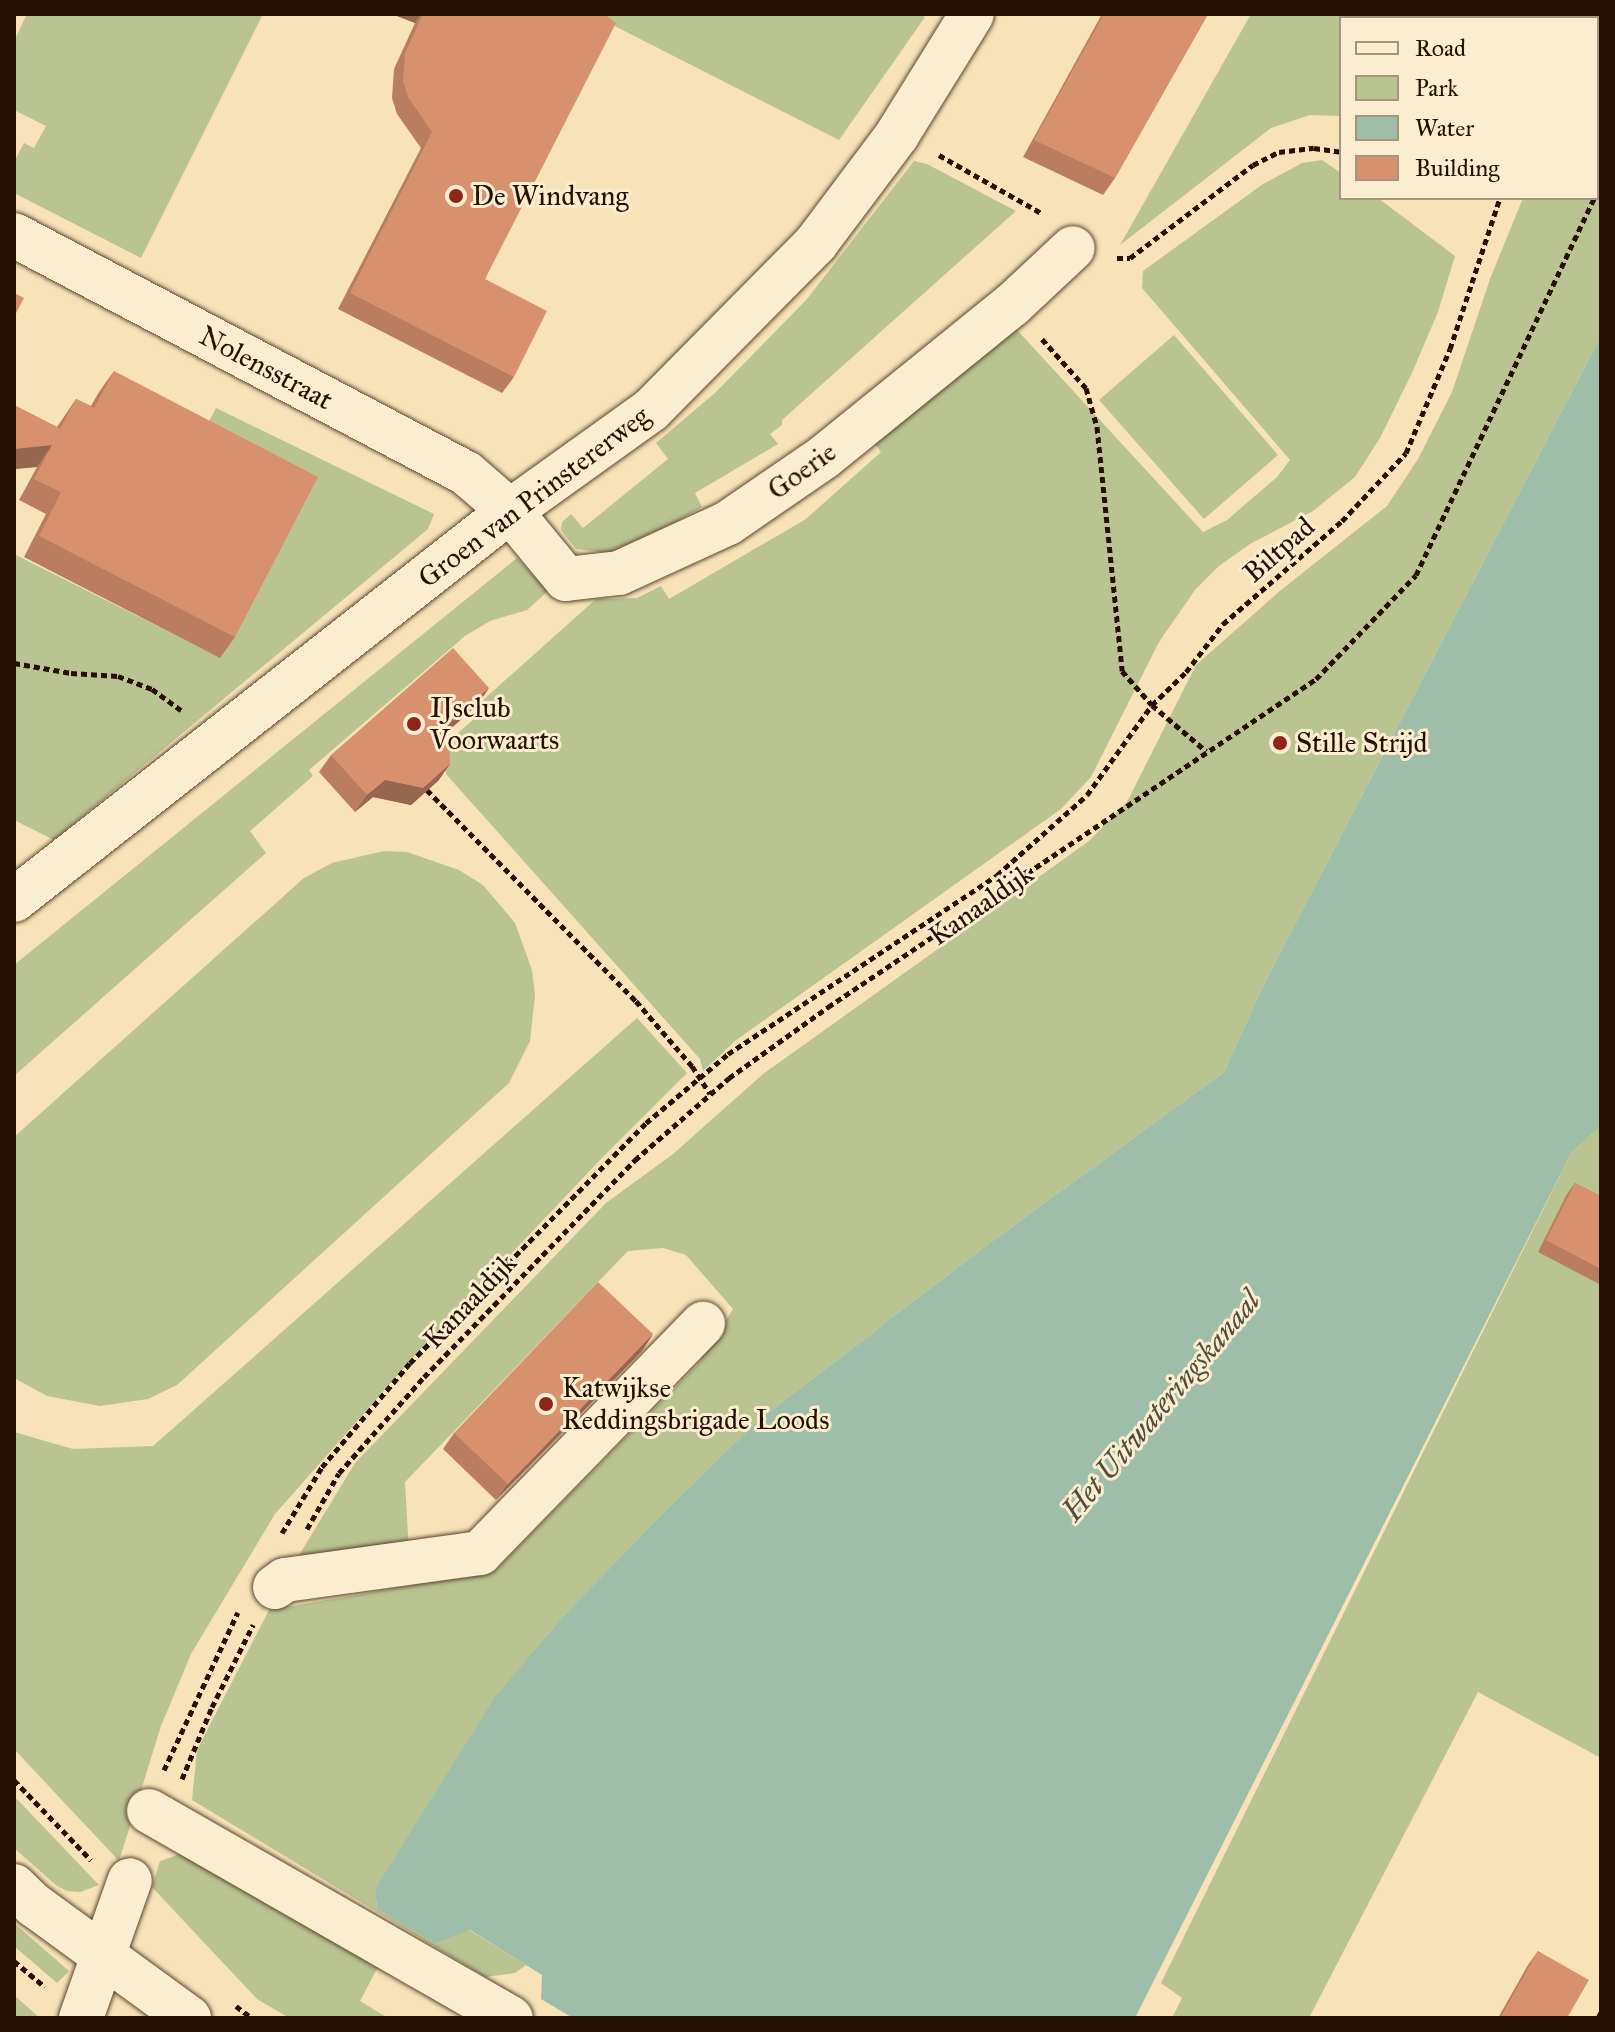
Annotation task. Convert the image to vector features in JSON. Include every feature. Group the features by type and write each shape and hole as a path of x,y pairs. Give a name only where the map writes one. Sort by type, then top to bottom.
{"street":[{"name":"Groen van Prinstererweg","path":"14,900 510,511 651,410 816,243 897,135 972,14"},
{"name":"Nolensstraat","path":"14,235 466,473 510,511"},
{"name":"Goerie","path":"510,511 566,579 619,573 728,523 824,457 1012,305 1073,248"},
{"path":"258,1596 285,1580 480,1553 703,1324"},
{"path":"158,1815 511,2018"},
{"path":"14,1886 34,1905 189,2018"},
{"path":"81,2018 127,1888"}],"path":[{"path":"897,135 924,146 1058,223 1073,248 1095,257 1130,258 1253,165 1279,152 1314,148 1339,152"},
{"name":"Biltpad","path":"997,875 1087,795 1152,705 1186,672 1223,624 1342,521 1406,453 1450,349 1499,200"},
{"name":"Kanaaldijk","path":"158,1815 188,1716 258,1596 339,1473 424,1377 635,1160 710,1094 828,1007 1316,679 1416,575 1593,200"},
{"path":"1012,305 1086,388 1097,427 1122,671 1152,705 1206,751"},
{"path":"15,662 71,673 118,676 152,689 221,738"},
{"path":"427,790 636,1001 692,1066 710,1094"},
{"name":"Kanaaldijk","path":"276,1542 322,1467 410,1363 646,1123 728,1054 997,875"},
{"name":"Kanaaldijk","path":"158,1815 212,1707 258,1596"},
{"path":"14,1780 127,1888"},
{"path":"1598,2018 1601,2012"}],"green space":[{"path":"27,14 263,14 141,258 14,193 14,162 24,143 34,148 46,126 14,110 14,41"},
{"path":"591,14 920,14 925,17 839,140"},
{"path":"1251,14 1570,14 1339,16 1339,116 1310,115 1271,128 1120,245"},
{"path":"1601,23 1601,336 1265,982 1224,1072 979,1251 759,1420 564,1616 375,1889 377,1909 436,1944 469,1930 526,1965 515,1973 485,1977 192,1800 197,1750 269,1610 495,1571 698,1364 733,1309 686,1255 663,1248 628,1251 405,1482 409,1552 290,1570 355,1463 606,1203 673,1154 763,1074 1089,841 1127,802 1196,665 1281,590 1387,506 1418,459 1452,392 1490,279 1522,200 1599,200"},
{"path":"1322,160 1339,172 1339,200 1381,200 1455,256 1438,312 1412,373 1380,438 1355,477 1313,511 1250,544 1219,566 1195,590 1159,642 1091,777 1061,809 735,1041 703,1071 700,1059 446,774 444,745 488,707 483,700 596,599 637,598 661,586 669,599 806,519 881,452 872,440 1006,318 1203,532 1227,520 1277,477 1290,460 1142,288 1143,271 1263,184 1302,163"},
{"path":"914,161 927,164 1016,211 782,420 782,425 770,434 778,444 695,493 702,507 619,554 576,549 561,530 562,522 571,514 583,528 668,459 656,443 716,392 807,299"},
{"path":"1174,335 1278,455 1204,519 1099,400"},
{"path":"216,408 434,514 428,529 54,840 14,820 14,554 219,657 200,438"},
{"path":"517,558 548,591 527,610 490,621 465,636 309,770 313,776 250,831 266,853 14,1076 14,965"},
{"path":"384,851 407,852 459,870 483,885 515,923 532,970 535,995 530,1041 509,1083 177,1385 148,1399 100,1406 47,1396 14,1378 14,1137 304,878 332,863"},
{"path":"637,1018 687,1073 418,1352 275,1514 191,1654 161,1726 119,1861 14,1749 14,1432 73,1449 153,1446"},
{"path":"1601,1126 1601,1758 1478,1692 1309,2018 1172,2018 1182,1998 1161,1983 1571,1153"},
{"path":"14,1796 99,1885 80,1892 67,1891 57,1886 14,1848"},
{"path":"192,1850 379,1965 360,2001 388,2018 289,2018 257,1999 152,1887 160,1861"},
{"path":"14,1923 69,1971 57,1983 14,1946"},
{"path":"14,1995 40,2018 14,2018"}],"water":[{"name":"Het Uitwateringskanaal","path":"1601,336 1601,1126 1571,1153 1135,2018 573,2018 541,1999 542,1975 470,1930 436,1944 377,1909 375,1889 495,1697 564,1616 661,1516 759,1420 979,1251 1224,1072 1265,982"}],"building":[{"path":"423,14 604,14 616,23 485,279 547,311 514,377 350,293 432,132 408,97 403,81 405,53"},
{"path":"1104,14 1208,14 1115,178 1034,140"},
{"path":"14,293 24,298 14,317"},
{"path":"114,371 318,477 235,637 39,536 61,492 34,479 52,445 14,449 14,405 60,429 76,399 94,408"},
{"name":"IJsclub Voorwaarts","path":"453,648 489,688 447,725 450,764 423,788 385,780 367,795 331,755"},
{"path":"1575,1183 1601,1196 1601,1269 1546,1240"},
{"name":"Katwijkse Reddingsbrigade Loods","path":"598,1282 653,1334 508,1484 454,1433"},
{"path":"1538,1951 1589,1980 1567,2018 1500,2018"}],"place":[{"name":"De Windvang","path":"456,196"},
{"name":"IJsclub Voorwaarts","path":"414,724"},
{"name":"Stille Strijd","path":"1280,743"},
{"name":"Katwijkse Reddingsbrigade Loods","path":"546,1404"}]}
